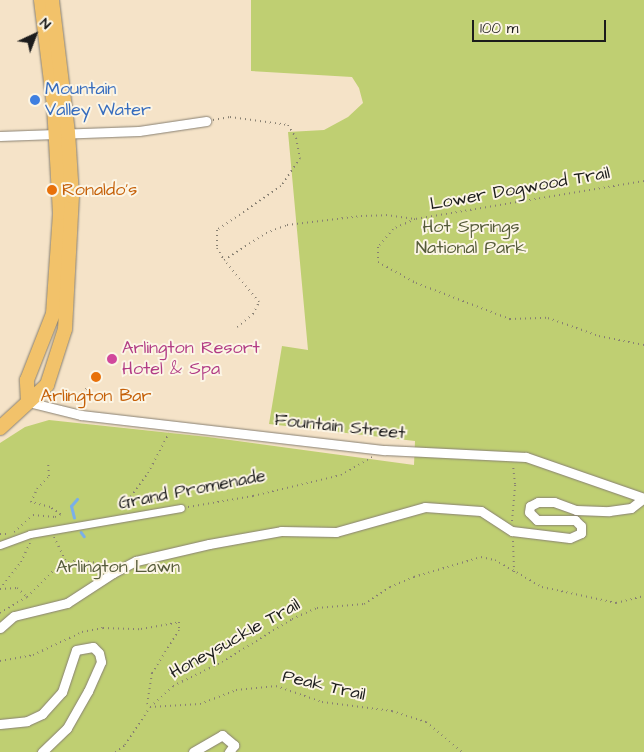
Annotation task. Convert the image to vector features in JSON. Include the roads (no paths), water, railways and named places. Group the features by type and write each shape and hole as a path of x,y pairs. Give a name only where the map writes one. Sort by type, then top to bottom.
{"main road":[{"path":"28,402 27,380 46,338 57,288 60,213 62,134 41,0"},
{"path":"0,428 47,385 65,328 72,235 52,0"}],"street":[{"path":"0,136 139,131 206,121"},
{"name":"Fountain Street","path":"28,402 81,414 385,450 526,457 644,498"},
{"path":"0,628 14,616 67,604 113,572 136,561 209,544 281,531 336,532 425,507 481,511 512,531 570,538 581,533 581,526 575,520 537,520 528,512 530,506 538,502 554,502 576,510 609,511 631,508 644,498"},
{"name":"Grand Promenade","path":"0,545 30,534 181,508"},
{"path":"0,724 27,721 42,714 62,692 76,650 93,647 99,653 101,662 91,685 67,728 42,752"},
{"path":"193,752 222,735 234,745 229,752"}],"waterway":[{"path":"74,518 71,506 77,499"},
{"path":"81,532 84,536"}],"place":[{"name":"Mountain Valley Water","path":"35,100"},
{"name":"Ronaldo's","path":"52,190"},
{"name":"Arlington Resort Hotel & Spa","path":"112,359"},
{"name":"Arlington Bar","path":"96,377"}],"park label":[{"name":"Hot Springs National Park","path":"471,238"},
{"name":"Arlington Lawn","path":"118,567"}]}
